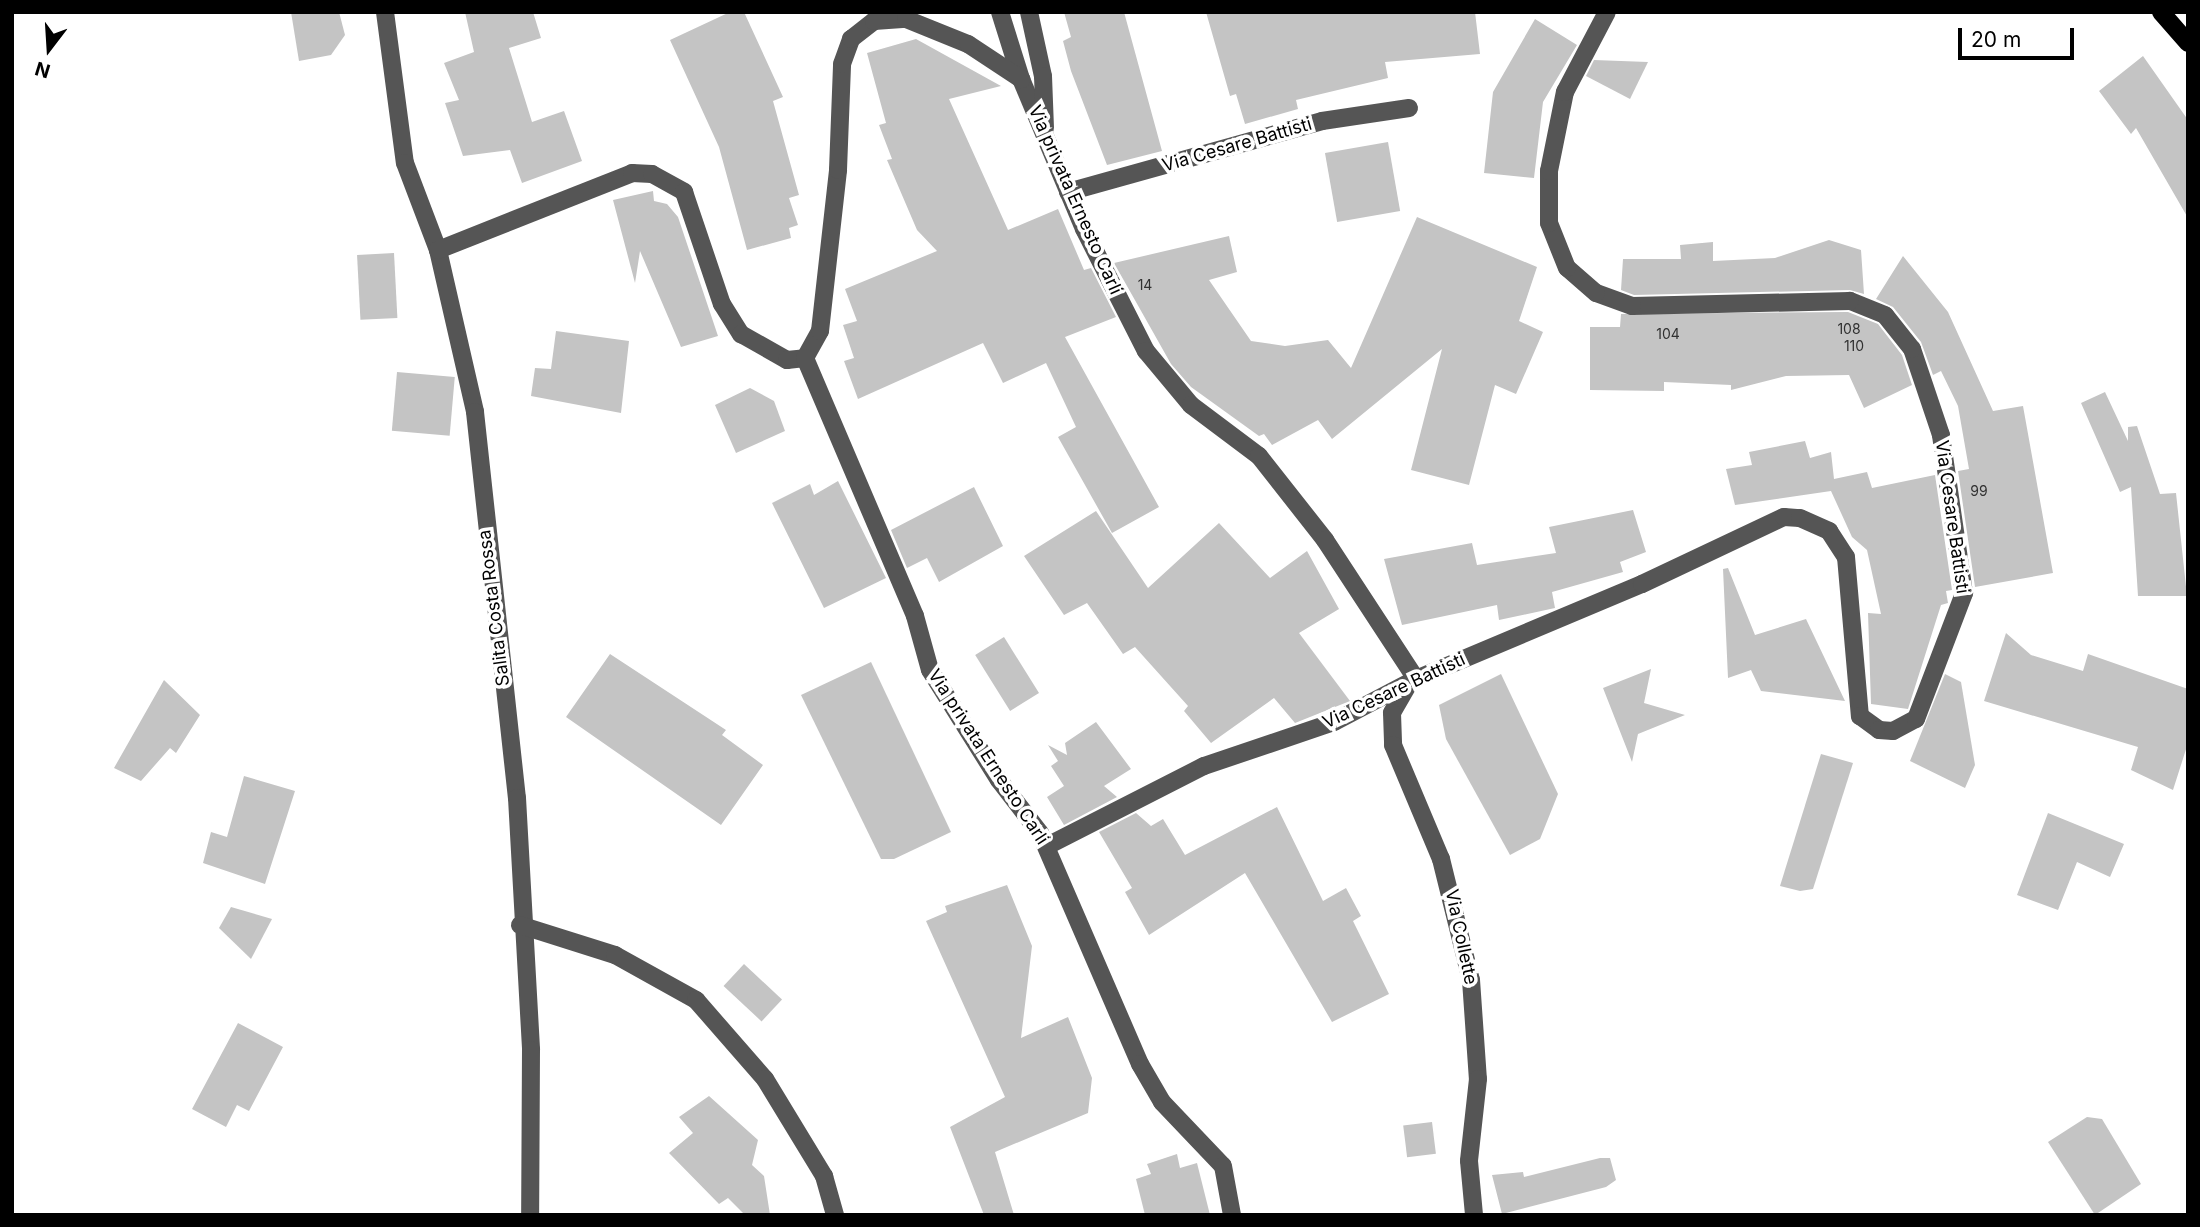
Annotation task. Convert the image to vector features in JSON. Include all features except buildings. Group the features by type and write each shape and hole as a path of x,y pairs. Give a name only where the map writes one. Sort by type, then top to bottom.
{"main road":[{"path":"2161,12 2188,43"}],"street":[{"name":"Salita Costa Rossa","path":"385,12 405,163 438,250 475,412 517,798 520,925 531,1050 530,1215"},
{"name":"Via privata Ernesto Carli","path":"1000,12 1021,79 1068,192 1146,351 1191,405 1259,456 1325,540 1416,678"},
{"path":"1029,12 1044,76 1046,139"},
{"name":"Via Cesare Battisti","path":"1047,846 1204,766 1334,722 1416,678 1642,584 1768,521 1800,518 1829,531 1846,556 1855,706 1868,724 1892,731 1916,719 1963,606 1964,578 1941,435 1912,349 1897,324 1850,301 1632,306 1596,293 1567,268 1549,223 1549,171 1565,92 1607,12"},
{"path":"438,250 632,173 652,174 684,192 722,304 741,334 787,360 805,358 814,348 822,318 838,170 842,64 851,39 874,21 906,19 968,44 1021,79"},
{"name":"Via Cesare Battisti","path":"1068,192 1322,121 1409,108"},
{"name":"Via privata Ernesto Carli","path":"805,358 915,616 930,670 1047,846 1140,1064 1162,1102 1223,1166 1232,1215"},
{"name":"Via Collette","path":"1416,678 1397,700 1390,729 1454,899 1471,980 1478,1079 1469,1161 1474,1215"},
{"path":"520,925 615,955 696,1000 765,1079 824,1176 835,1215"}]}
